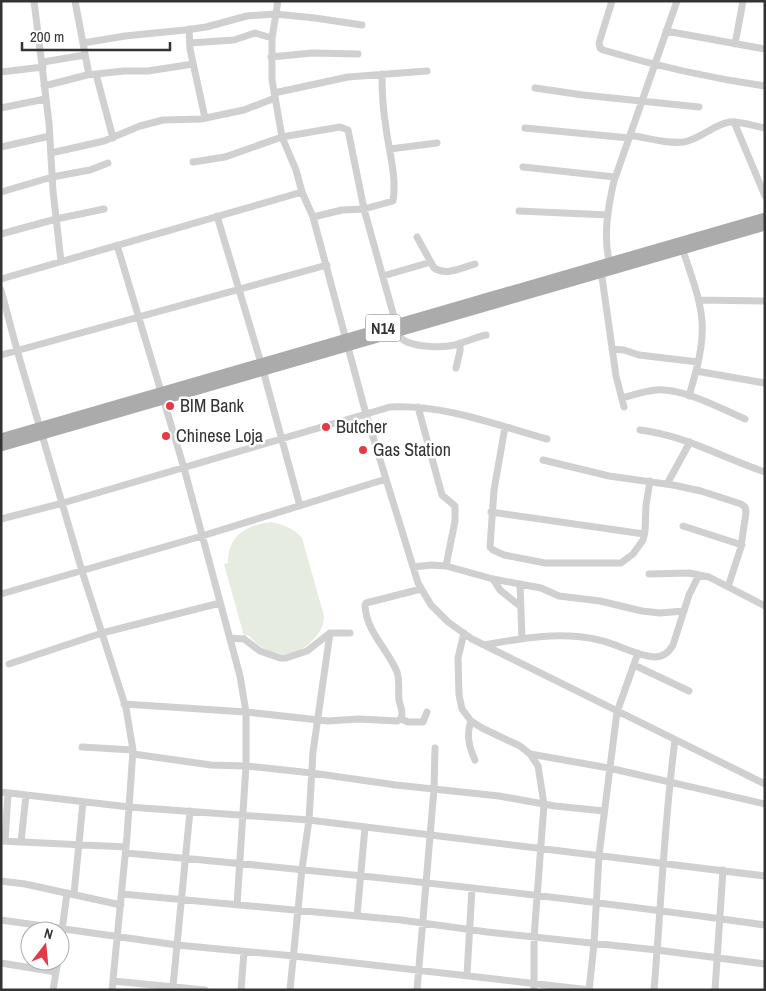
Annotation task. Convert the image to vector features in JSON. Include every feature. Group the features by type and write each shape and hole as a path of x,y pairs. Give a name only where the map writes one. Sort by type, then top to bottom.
{"main road":[{"name":"N14","path":"1,447 42,431 601,269 765,217"},
{"name":"N14","path":"611,266 683,250 765,226"},
{"name":"N14","path":"1,438 42,431"}],"street":[{"path":"34,1 43,64 61,261"},
{"path":"75,1 85,55 113,138"},
{"path":"278,1 271,57 274,96 282,137 313,217 366,414 413,567 431,605 448,622 484,645 765,784"},
{"path":"612,1 600,48 653,64 731,81 765,86"},
{"path":"611,266 608,216 615,177 653,64 677,1"},
{"path":"736,44 743,1"},
{"path":"82,43 206,27 247,16 275,14 362,25"},
{"path":"189,29 193,64 205,118"},
{"path":"666,31 765,49"},
{"path":"190,44 234,40 255,34 272,38"},
{"path":"271,57 312,53 358,54"},
{"path":"1,72 85,55"},
{"path":"44,86 92,74 148,71 193,64"},
{"path":"51,153 113,138 140,126 163,120 205,118 244,110 274,96 348,77 427,71"},
{"path":"313,217 342,210 364,209 392,201 394,181 383,109 382,74"},
{"path":"535,88 699,107"},
{"path":"1,108 46,100"},
{"path":"734,122 765,196"},
{"path":"525,128 686,142 723,124 734,122 765,128"},
{"path":"193,162 225,157 282,137 340,127 348,130 364,209 395,328 405,342 414,344 441,346 460,343 486,335"},
{"path":"1,147 50,136"},
{"path":"390,149 437,144"},
{"path":"1,192 52,177 90,170 108,163"},
{"path":"523,167 615,177"},
{"path":"1,279 302,192"},
{"path":"1,234 56,219 104,209"},
{"path":"519,211 608,216"},
{"path":"217,216 262,367 300,506"},
{"path":"417,237 434,268 445,272 475,264"},
{"path":"118,245 184,468 240,676 246,712 246,766 237,905"},
{"path":"683,250 698,300 702,321 698,362 689,396"},
{"path":"383,276 431,262"},
{"path":"1,355 327,265"},
{"path":"601,269 612,350 624,407"},
{"path":"1,290 82,571 124,704 133,752 126,850 112,990"},
{"path":"698,300 762,301"},
{"path":"456,368 460,343"},
{"path":"612,350 624,350 639,355 698,362"},
{"path":"696,371 765,383"},
{"path":"622,398 654,390 663,390 689,396 744,419"},
{"path":"1,519 63,503 390,407 418,407 465,415 547,439"},
{"path":"418,407 442,496 455,506 455,521 446,566"},
{"path":"505,427 492,512 490,547 504,555 545,563 621,563 627,560 640,545 644,534 650,481"},
{"path":"640,430 669,434 765,472"},
{"path":"667,484 690,442"},
{"path":"543,460 602,474 701,491 741,504 745,507 746,512 742,545 728,587"},
{"path":"1,594 202,536 386,479"},
{"path":"492,512 644,534"},
{"path":"683,526 742,545"},
{"path":"413,567 446,566 493,579 541,588 559,596 600,601 642,611 684,611"},
{"path":"650,574 689,573 709,577 765,606"},
{"path":"484,645 558,634 599,640 638,653 657,657 669,652 673,645 689,595 699,575"},
{"path":"493,579 500,590 520,606"},
{"path":"520,584 522,639"},
{"path":"401,719 403,714 400,704 399,679 396,670 373,632 365,605 366,603 422,588"},
{"path":"9,664 102,633 220,603"},
{"path":"230,638 248,640 260,651 280,658 286,658 307,651 330,633 350,633"},
{"path":"290,990 302,869 309,820 317,720 330,633"},
{"path":"464,633 458,658 459,696 462,709 471,721 520,746 530,754 538,766 544,804 534,938 534,987"},
{"path":"70,929 177,945 294,956 418,972 466,975 534,987 589,990 594,944 599,855 609,768 618,712 638,653"},
{"path":"634,664 689,691"},
{"path":"124,704 246,712 336,722 359,719 396,721 401,719 408,722 424,722 427,712"},
{"path":"471,721 468,735 469,745 475,760"},
{"path":"654,990 661,911 662,863 675,740"},
{"path":"82,747 133,752 211,765 246,766 312,773 604,811"},
{"path":"417,990 434,789 435,748"},
{"path":"530,754 609,768 765,804"},
{"path":"765,876 309,820 129,807 4,792 3,841 80,844 185,858 538,895 765,925"},
{"path":"21,842 26,795"},
{"path":"64,921 80,844 83,802"},
{"path":"173,986 190,811"},
{"path":"358,916 366,827"},
{"path":"715,990 723,870"},
{"path":"1,881 121,905"},
{"path":"466,975 472,888"},
{"path":"122,894 423,923 534,938 658,950 765,964"},
{"path":"1,920 20,922"},
{"path":"241,990 244,952"},
{"path":"1,963 56,972 53,990"},
{"path":"113,981 205,990"}],"shaded area":[{"path":"271,522 288,527 302,538 324,616 321,629 313,640 305,647 288,654 271,652 263,648 248,635 244,636 224,564 228,563 231,546 240,534 246,529"}],"place":[{"name":"BIM Bank","path":"170,406"},
{"name":"Butcher","path":"326,427"},
{"name":"Chinese Loja","path":"166,436"},
{"name":"Gas Station","path":"363,450"}]}
